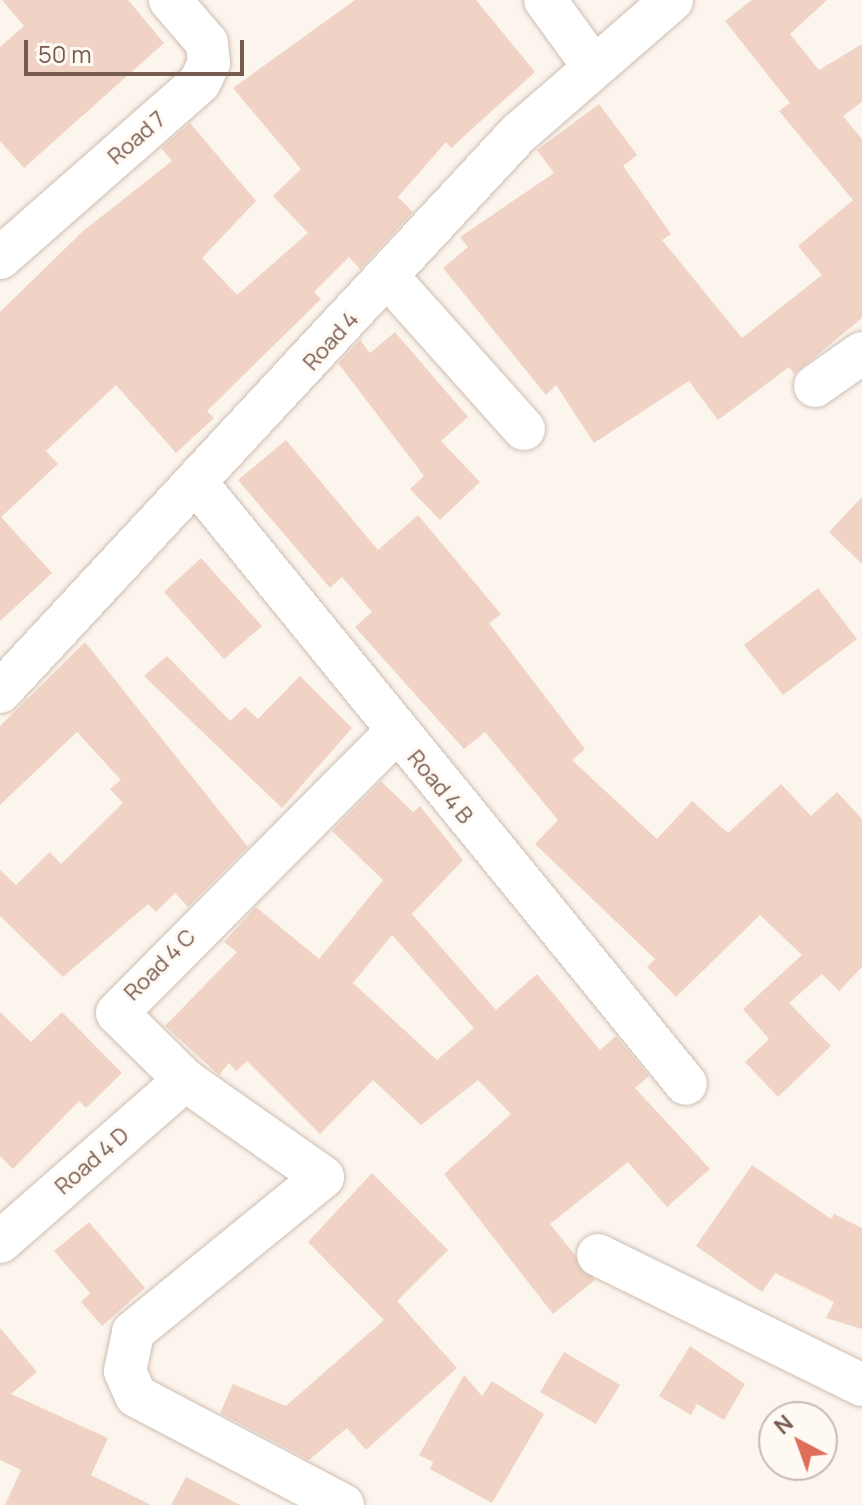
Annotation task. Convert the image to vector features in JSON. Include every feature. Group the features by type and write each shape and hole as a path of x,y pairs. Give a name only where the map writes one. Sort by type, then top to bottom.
{"street":[{"name":"Road 7","path":"0,258 200,82 209,63 207,43 170,0"},
{"path":"545,0 593,66"},
{"name":"Road 4","path":"0,692 199,486 519,133 672,0"},
{"path":"388,277 524,429"},
{"path":"815,386 862,353"},
{"name":"Road 4 B","path":"199,486 395,733 686,1084"},
{"name":"Road 4 C","path":"343,1505 136,1396 125,1371 133,1332 323,1177 185,1080 129,1029 117,1013 124,1000 395,733"},
{"name":"Road 4 D","path":"0,1242 185,1080"},
{"path":"598,1255 862,1385"}],"building":[{"path":"2,0 128,0 164,43 24,168 0,141 0,47 24,26"},
{"path":"355,0 476,0 535,72 451,148 446,142 398,197 413,212 360,269 349,257 314,292 321,299 207,411 214,418 176,453 116,385 46,451 58,464 1,517 52,573 0,621 0,312 83,231 172,161 161,148 190,123 256,201 202,258 237,295 308,233 273,196 301,169 233,88"},
{"path":"752,0 827,0 790,34 819,70 862,44 862,102 843,116 862,139 862,318 794,374 789,367 718,420 689,381 594,443 556,385 546,395 443,268 468,247 460,237 554,173 537,150 599,104 637,155 623,166 671,234 662,240 742,338 822,275 798,246 853,200 779,111 790,103 725,21"},
{"path":"395,332 468,417 441,441 480,482 440,520 410,489 424,476 338,363 360,340 370,353"},
{"path":"286,440 378,550 418,515 501,614 489,623 585,749 572,760 657,839 692,801 728,833 781,784 811,816 837,792 862,819 862,967 839,991 822,974 789,1003 831,1046 778,1097 745,1062 769,1039 743,1009 802,955 760,915 676,997 647,967 655,959 535,844 558,820 485,732 464,749 355,627 372,612 342,577 330,588 238,480"},
{"path":"862,497 862,564 829,532"},
{"path":"201,558 262,626 224,659 164,592"},
{"path":"818,588 857,639 783,695 744,645"},
{"path":"85,642 248,847 188,907 175,893 156,912 148,904 63,977 0,916 0,870 16,885 50,852 61,864 123,803 110,789 121,780 77,732 0,805 0,726"},
{"path":"167,656 230,721 245,707 258,719 300,676 352,728 282,808 144,676"},
{"path":"381,781 413,812 420,806 463,860 412,914 496,1010 537,974 600,1050 616,1036 649,1076 635,1088 710,1169 667,1207 628,1162 550,1224 595,1280 553,1314 444,1174 511,1114 478,1080 421,1125 373,1080 320,1134 247,1061 236,1071 229,1063 219,1075 165,1026 237,952 224,942 256,907 319,959 383,880 332,831","holes":["392,935 474,1028 437,1060 353,983"]},
{"path":"0,1012 31,1042 62,1012 122,1073 86,1108 79,1101 13,1169 0,1156"},
{"path":"752,1165 831,1219 834,1214 862,1228 862,1329 826,1318 834,1302 775,1273 762,1292 696,1246"},
{"path":"372,1173 448,1250 397,1301 457,1368 366,1450 347,1428 309,1460 220,1413 233,1384 286,1406 384,1320 308,1242"},
{"path":"89,1222 145,1288 102,1326 81,1302 90,1293 54,1251"},
{"path":"0,1328 37,1372 11,1394 108,1438 91,1475 151,1505 5,1505 21,1470 0,1460"},
{"path":"690,1346 745,1384 724,1420 697,1404 691,1415 659,1396"},
{"path":"564,1352 620,1385 596,1424 540,1392"},
{"path":"464,1375 482,1396 492,1381 544,1414 492,1503 430,1469 433,1462 419,1455"},
{"path":"186,1477 240,1505 171,1505"}]}
